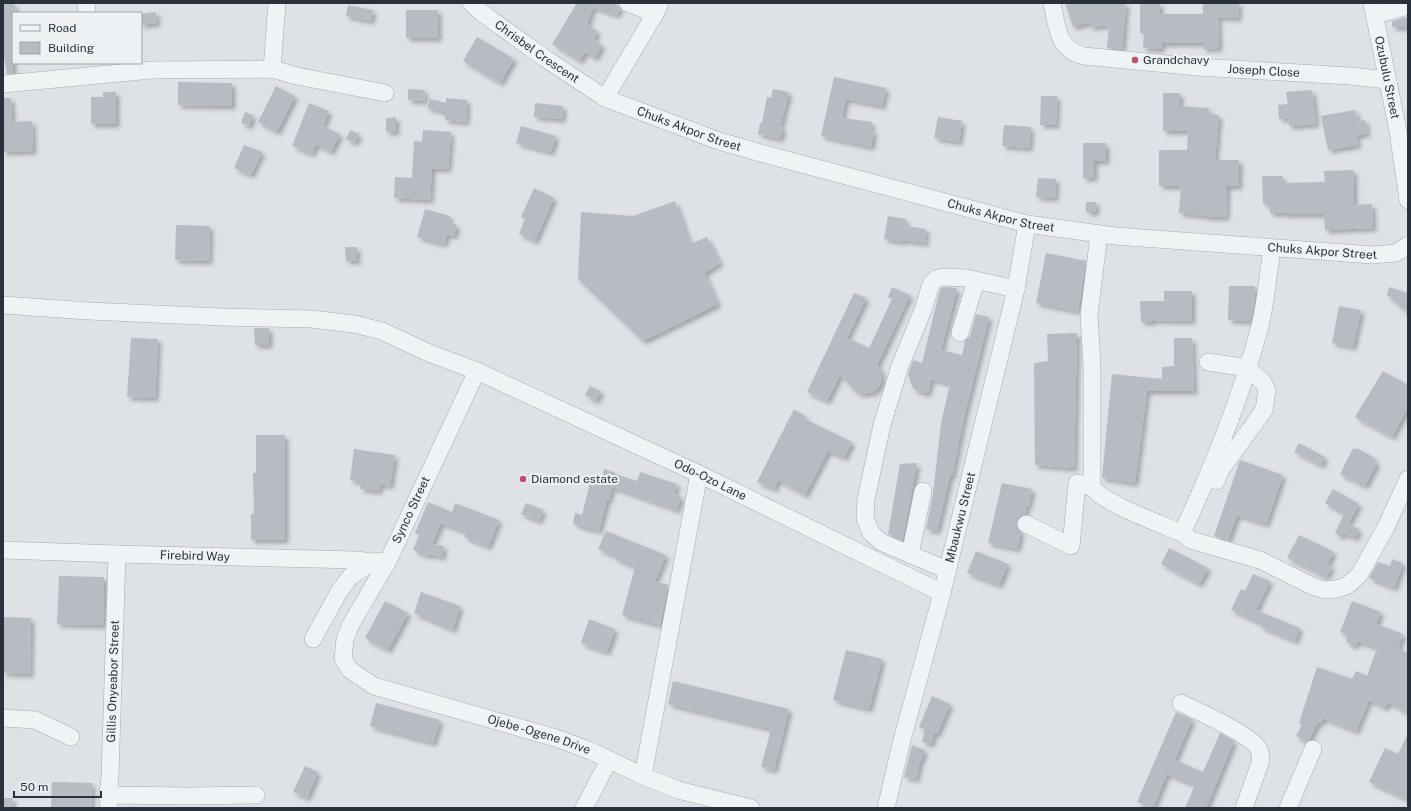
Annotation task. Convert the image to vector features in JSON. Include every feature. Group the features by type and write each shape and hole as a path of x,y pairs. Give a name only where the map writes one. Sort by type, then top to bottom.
{"street":[{"path":"272,68 277,3"},
{"name":"Chrisbel Crescent","path":"471,3 482,13 546,59 605,98"},
{"path":"605,98 657,9 628,3"},
{"name":"Joseph Close","path":"1052,3 1060,39 1063,45 1076,55 1198,67 1342,75 1387,80"},
{"path":"1373,9 1408,6"},
{"name":"Ozubulu Street","path":"1373,9 1398,131 1408,200"},
{"path":"3,84 97,69 152,70 272,68 297,76 385,93"},
{"name":"Chuks Akpor Street","path":"605,98 719,141 916,196 1027,224 1099,235 1373,255 1396,253 1408,245"},
{"name":"Mbaukwu Street","path":"886,808 901,744 942,593 1016,289 1027,224"},
{"path":"1099,235 1089,315 1092,366 1092,487 1102,498 1187,537 1260,560 1312,586 1325,590 1337,589 1348,585 1359,575 1388,523 1408,479"},
{"path":"1187,537 1248,369 1260,325 1272,248"},
{"path":"947,570 881,542 871,532 865,518 866,499 882,425 900,366 923,310 931,284 936,279 944,277 966,278 1016,289"},
{"path":"960,333 976,281"},
{"name":"Odo-Ozo Lane","path":"3,305 88,311 222,317 311,318 354,324 382,331 430,353 477,371 700,474 942,593"},
{"path":"1187,537 1220,471 1264,410 1267,390 1265,386 1248,369 1208,362"},
{"name":"Synco Street","path":"343,647 351,624 380,561 477,371"},
{"path":"643,776 700,474"},
{"path":"1026,524 1071,546 1077,483 1092,487"},
{"path":"910,555 923,491"},
{"name":"Firebird Way","path":"3,550 380,561"},
{"name":"Gillis Onyeabor Street","path":"108,801 111,754 117,554"},
{"path":"313,639 344,585 351,576 380,561"},
{"name":"Ojebe -Ogene Drive","path":"343,647 342,659 350,670 374,686 556,738 591,751 643,776 678,790 751,808"},
{"path":"1181,703 1249,738 1258,748 1261,756 1260,763 1244,808"},
{"path":"3,718 35,720 71,737"},
{"path":"1288,808 1313,749"},
{"path":"584,808 609,760"},
{"path":"108,801 189,796 256,795"}],"building":[{"path":"14,3 16,12 12,12 13,73 7,74 3,53 3,5"},
{"path":"577,3 613,3 618,5 620,8 617,15 593,7 587,25 598,32 593,39 602,45 595,58 585,52 580,61 552,44"},
{"path":"1065,3 1126,3 1122,50 1107,48 1109,25 1090,27 1090,22 1073,27"},
{"path":"1140,3 1160,3 1160,14 1203,14 1203,3 1239,3 1238,18 1218,17 1219,48 1203,49 1203,43 1162,43 1161,49 1143,48 1144,33 1140,33"},
{"path":"348,5 373,10 371,21 346,16"},
{"path":"406,10 438,10 438,38 406,38"},
{"path":"156,12 157,23 142,25 142,14"},
{"path":"1407,17 1407,27 1392,27 1392,21"},
{"path":"477,37 514,59 500,83 463,61"},
{"path":"834,77 886,88 882,106 846,99 842,118 872,122 870,130 874,131 871,147 821,136"},
{"path":"178,82 232,83 232,106 178,105"},
{"path":"276,86 295,96 277,132 258,122"},
{"path":"408,89 425,90 424,101 408,100"},
{"path":"773,89 789,92 780,127 783,128 780,139 758,134 760,123 762,123 767,97 771,98"},
{"path":"1312,90 1316,124 1289,126 1288,118 1279,119 1278,105 1288,104 1286,92"},
{"path":"103,92 116,92 116,124 91,124 91,97 103,97"},
{"path":"1163,93 1180,93 1180,106 1209,108 1208,114 1219,115 1215,160 1239,160 1239,186 1227,186 1226,217 1207,217 1179,213 1181,186 1159,186 1159,150 1187,150 1188,131 1163,131"},
{"path":"1041,96 1057,96 1056,125 1040,125"},
{"path":"3,98 11,98 12,122 32,121 33,151 3,152"},
{"path":"446,98 467,100 466,122 445,120 445,112 427,108 430,99 446,103"},
{"path":"309,103 329,111 323,126 340,134 331,152 316,144 312,154 292,146"},
{"path":"535,103 563,106 562,119 534,117"},
{"path":"1355,110 1358,121 1365,120 1367,133 1356,136 1358,145 1328,150 1321,116"},
{"path":"245,112 253,115 249,126 241,123"},
{"path":"396,117 396,132 386,132 386,118"},
{"path":"938,117 962,121 959,142 934,138"},
{"path":"1004,125 1031,127 1029,148 1002,146"},
{"path":"521,126 556,136 551,152 516,143"},
{"path":"350,130 359,134 355,143 346,139"},
{"path":"423,130 451,132 448,169 432,168 430,200 394,198 395,177 412,178 414,141 422,142"},
{"path":"1083,143 1106,143 1106,161 1094,161 1094,178 1083,178"},
{"path":"244,145 262,152 251,175 234,168"},
{"path":"1354,170 1354,205 1372,204 1373,228 1325,230 1324,214 1270,213 1269,204 1263,204 1262,176 1283,176 1283,183 1325,182 1324,171"},
{"path":"1038,178 1056,179 1055,198 1036,197"},
{"path":"534,188 554,198 535,241 519,234 525,219 521,217"},
{"path":"675,201 690,244 707,237 720,263 704,273 718,304 643,341 578,279 581,212 633,216"},
{"path":"1086,202 1096,202 1096,212 1086,212"},
{"path":"425,209 450,216 449,223 457,225 454,236 447,234 444,244 417,237"},
{"path":"888,216 906,219 905,226 926,229 925,243 903,240 902,242 884,239"},
{"path":"176,225 210,226 209,261 175,260"},
{"path":"345,247 357,247 357,261 346,261"},
{"path":"1046,253 1086,261 1078,311 1036,303"},
{"path":"1229,286 1255,286 1255,301 1251,321 1228,320"},
{"path":"892,287 910,295 877,365 882,376 878,388 873,392 860,394 854,390 840,375 827,401 807,392 854,293 866,298 847,338 869,348 892,299 888,297"},
{"path":"944,287 957,288 941,350 962,355 965,341 970,336 976,314 989,317 963,421 952,476 950,476 937,531 926,529 933,493 941,423 950,384 931,379 928,393 923,393 915,390 908,374 913,360 922,363 940,289"},
{"path":"1389,287 1408,293 1408,313 1387,295"},
{"path":"1164,291 1192,291 1192,321 1152,320 1152,322 1141,322 1140,301 1164,301"},
{"path":"1339,306 1361,310 1353,347 1332,343"},
{"path":"254,328 269,328 269,345 255,345"},
{"path":"1077,333 1074,468 1035,465 1034,363 1048,361 1047,334"},
{"path":"131,338 158,339 155,398 127,397"},
{"path":"1174,338 1192,338 1194,391 1147,391 1135,483 1102,478 1112,374 1162,379 1162,367 1174,366"},
{"path":"1383,371 1408,385 1408,407 1392,437 1355,417"},
{"path":"590,386 601,391 596,401 585,395"},
{"path":"794,409 806,417 805,419 852,442 844,458 828,451 805,495 778,480 774,489 757,482"},
{"path":"256,435 285,435 285,540 251,540 251,514 254,514 253,473 256,473"},
{"path":"1299,443 1325,457 1321,465 1294,452"},
{"path":"1353,448 1355,450 1356,448 1375,458 1373,461 1377,463 1365,486 1340,474"},
{"path":"354,449 395,455 390,486 380,484 379,491 360,489 361,482 350,480"},
{"path":"1240,460 1283,475 1266,524 1237,515 1228,540 1214,536"},
{"path":"917,463 903,540 888,534 900,464"},
{"path":"604,469 637,481 640,472 677,484 674,494 681,496 677,510 612,487 609,500 607,499 599,531 573,524 575,513 582,515 592,475 602,477"},
{"path":"1002,483 1032,489 1025,514 1020,516 1017,520 1016,525 1021,532 1017,549 988,543"},
{"path":"1333,489 1359,504 1348,524 1359,529 1355,538 1343,533 1341,537 1335,533 1344,514 1325,503"},
{"path":"428,502 452,512 455,503 499,520 488,547 464,537 466,532 441,523 432,544 444,546 442,557 428,554 427,556 413,550 419,535 415,533"},
{"path":"526,503 543,510 539,521 521,514"},
{"path":"606,531 666,555 655,581 668,585 660,625 622,615 635,567 598,549"},
{"path":"1299,535 1334,552 1327,564 1332,567 1326,577 1287,558"},
{"path":"1169,548 1208,568 1199,584 1161,564"},
{"path":"976,551 1008,564 999,585 967,573"},
{"path":"1392,559 1403,563 1394,588 1369,578 1378,562 1390,566"},
{"path":"1253,574 1270,581 1256,610 1300,628 1295,641 1261,627 1262,624 1231,610 1241,589 1245,591"},
{"path":"59,576 104,577 103,625 57,624"},
{"path":"421,592 460,606 453,630 414,613"},
{"path":"385,601 408,613 388,650 365,638"},
{"path":"1352,601 1381,612 1376,624 1403,634 1398,648 1408,653 1408,714 1388,702 1385,708 1369,700 1356,731 1323,718 1321,723 1318,722 1309,740 1306,742 1296,736 1302,724 1299,723 1317,667 1352,679 1356,671 1367,676 1377,648 1358,641 1355,646 1346,642 1348,635 1340,632"},
{"path":"3,617 31,618 30,674 3,673"},
{"path":"589,619 615,629 607,652 581,643"},
{"path":"846,650 882,659 869,709 833,700"},
{"path":"673,681 789,709 774,770 761,767 771,729 668,704"},
{"path":"932,696 950,704 937,734 934,733 931,744 922,742 925,729 919,727"},
{"path":"376,703 440,720 433,743 370,726"},
{"path":"1176,712 1192,719 1175,760 1203,772 1220,733 1234,741 1206,808 1185,808 1195,785 1167,774 1153,808 1137,802"},
{"path":"1408,734 1408,800 1369,782 1385,748 1398,754"},
{"path":"912,745 925,750 919,765 916,779 904,777"},
{"path":"305,766 318,772 307,798 293,792"},
{"path":"52,782 92,783 91,808 51,808"},
{"path":"3,798 13,798 12,808 3,808"}],"place":[{"name":"Grandchavy","path":"1135,60"},
{"name":"Diamond estate","path":"523,479"}]}
